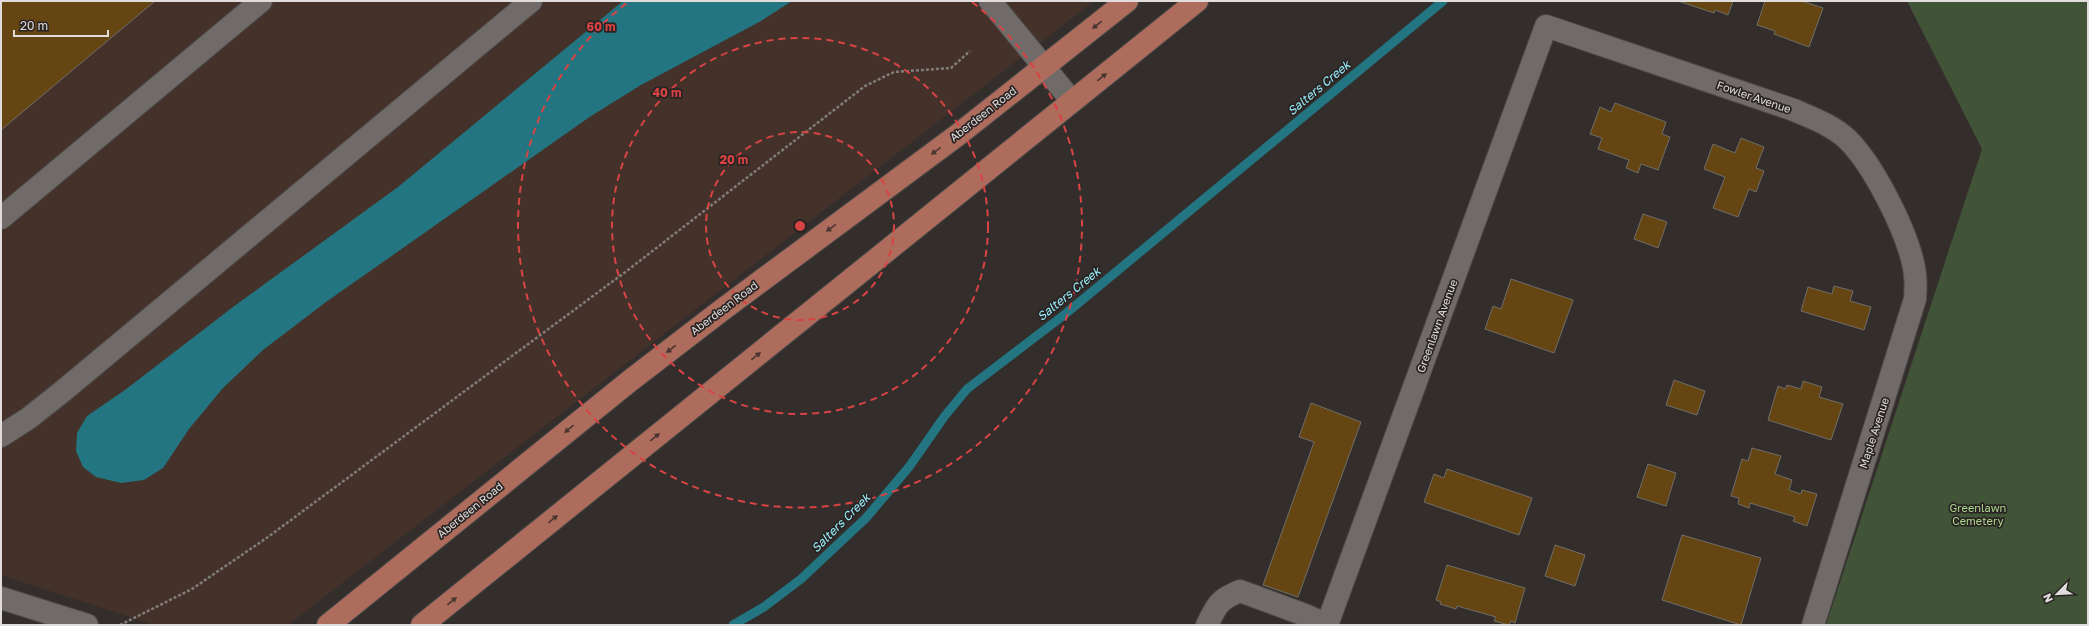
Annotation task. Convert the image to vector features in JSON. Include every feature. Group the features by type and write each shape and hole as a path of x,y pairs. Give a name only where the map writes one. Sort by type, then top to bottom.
{"main road":[{"name":"Aberdeen Road","path":"328,625 631,380 722,310 959,134 1127,1"},
{"path":"422,625 1197,1"}],"street":[{"path":"1,218 261,1"},
{"path":"1,436 29,418 69,386 531,1"},
{"path":"990,1 1072,102"},
{"name":"Fowler Avenue","path":"1546,26 1794,110 1830,126 1847,139 1864,158 1877,179 1905,239"},
{"name":"Greenlawn Avenue","path":"1327,625 1546,26"},
{"name":"Maple Avenue","path":"1813,625 1915,299 1916,282 1913,262 1905,239"},
{"path":"1207,625 1216,607 1224,598 1240,592 1305,615 1327,625"},
{"path":"1,598 87,625"}],"path":[{"path":"120,625 192,588 268,537 628,270 865,86 894,72 951,68 970,51"}],"shaded area":[{"path":"1,1 1094,1 288,625 154,625 1,575"}],"green space":[{"name":"Greenlawn Cemetery","path":"1907,1 2088,1 2088,625 1826,625 1982,149"}],"water":[{"path":"623,1 792,1 761,21 641,85 591,116 326,302 263,350 223,388 189,429 163,468 144,480 121,483 96,477 83,467 76,451 77,433 87,416 125,390 233,307 398,187"}],"building":[{"path":"1,1 155,1 1,130"},
{"path":"1678,1 1733,1 1728,15 1715,10 1714,13"},
{"path":"1765,1 1802,1 1823,8 1809,47 1774,34 1775,31 1757,25"},
{"path":"1615,103 1666,122 1662,134 1670,137 1658,170 1641,164 1638,173 1626,168 1629,160 1598,149 1602,138 1590,134 1600,107 1611,112"},
{"path":"1741,138 1764,147 1756,168 1764,171 1756,192 1749,189 1738,217 1713,208 1725,177 1704,169 1713,144 1735,153"},
{"path":"1643,214 1667,222 1658,248 1634,239"},
{"path":"1511,279 1573,300 1554,353 1485,329 1493,306 1501,309"},
{"path":"1834,286 1853,291 1850,301 1871,307 1864,330 1801,311 1808,287 1832,294"},
{"path":"1674,380 1705,391 1697,415 1666,405"},
{"path":"1803,381 1822,387 1819,397 1843,404 1831,440 1768,420 1778,386 1785,389 1787,385 1801,389"},
{"path":"1311,403 1361,422 1298,597 1263,585 1314,442 1299,437"},
{"path":"1752,448 1781,456 1775,474 1792,480 1789,490 1801,494 1802,490 1817,494 1807,526 1793,521 1795,517 1750,503 1749,508 1738,504 1739,498 1731,496 1742,459 1748,461"},
{"path":"1648,464 1676,473 1666,506 1637,497"},
{"path":"1447,469 1532,498 1519,535 1424,502 1434,474 1444,478"},
{"path":"1682,535 1761,558 1741,625 1662,600"},
{"path":"1555,545 1585,555 1575,586 1545,576"},
{"path":"1447,565 1525,588 1515,623 1511,621 1509,625 1494,621 1496,617 1457,606 1456,609 1440,604 1441,602 1436,600"}],"waterway":[{"name":"Salters Creek","path":"733,625 764,607 801,579 866,518 909,467 944,417 967,389 1064,315 1443,1"}]}
